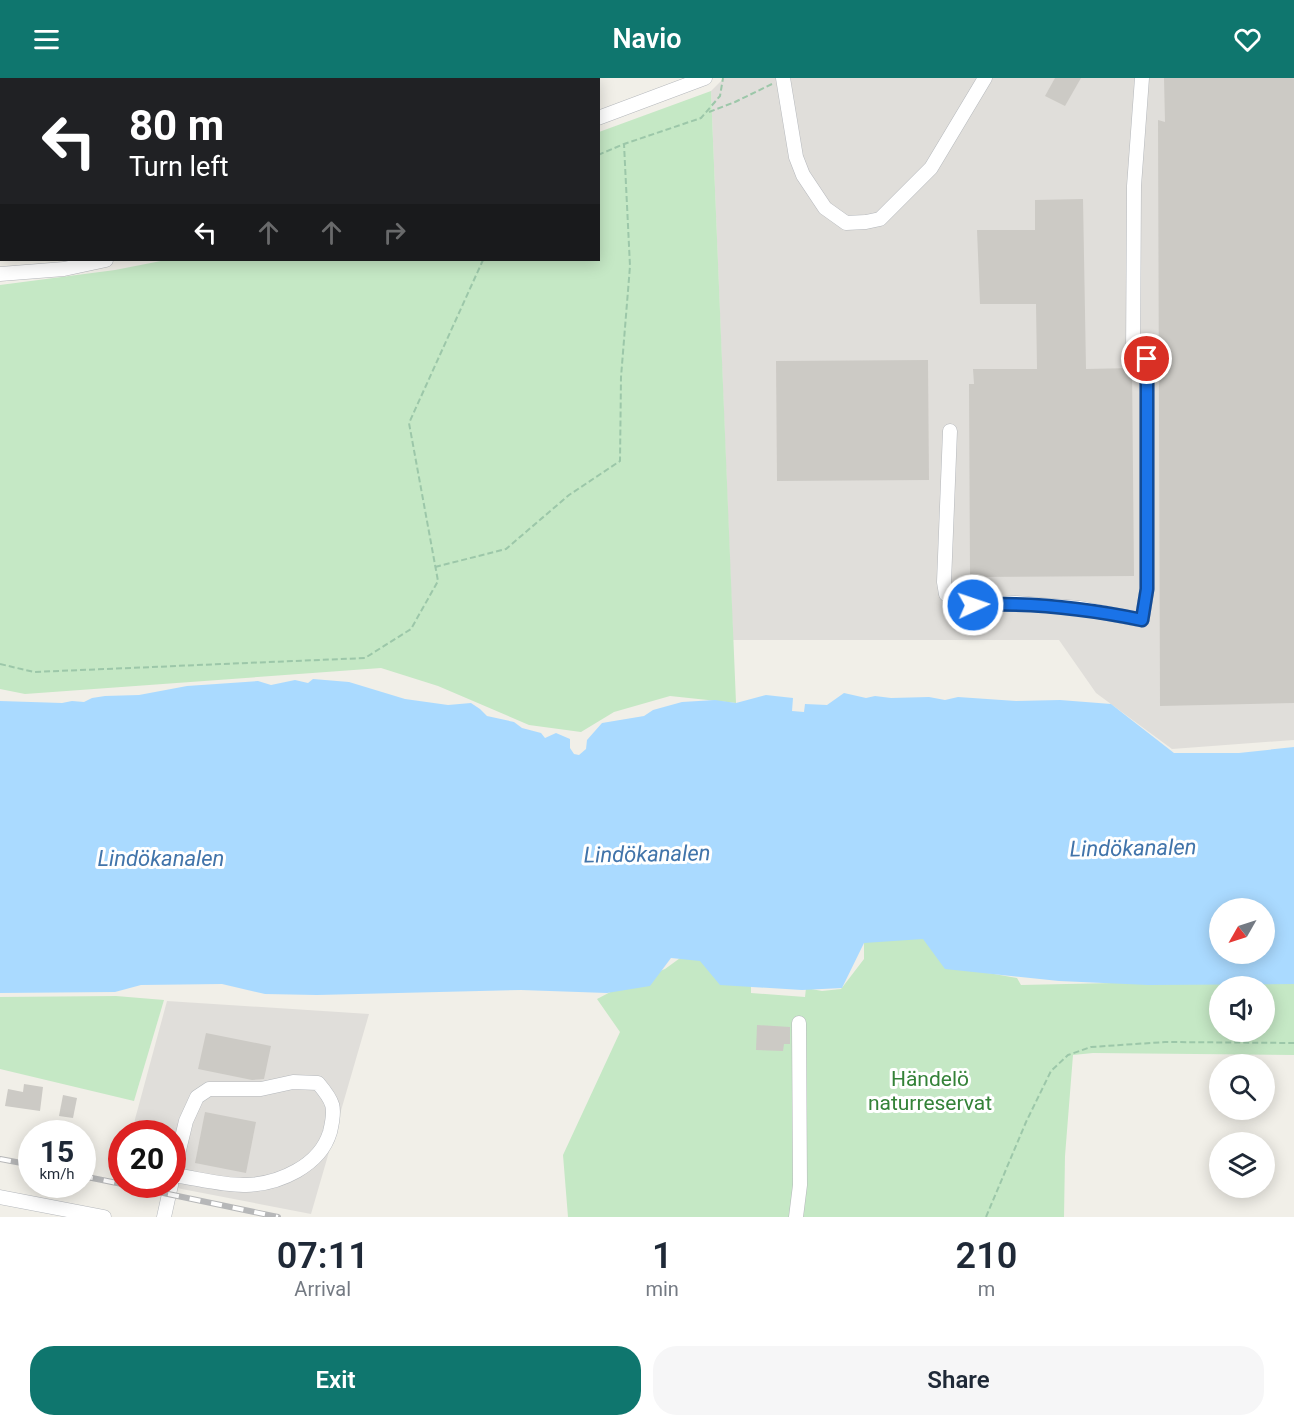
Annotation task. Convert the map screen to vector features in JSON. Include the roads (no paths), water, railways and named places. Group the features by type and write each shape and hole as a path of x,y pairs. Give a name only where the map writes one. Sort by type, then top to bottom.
{"street":[{"path":"600,117 705,78"},
{"path":"783,78 796,157 803,175 825,208 846,223 880,219 931,168 985,78"},
{"path":"950,431 944,582 946,594 973,605 1015,603 1079,608 1142,620 1147,589 1147,359 1133,359 1134,186 1142,78"},
{"path":"0,274 63,269 101,261"},
{"path":"796,1217 800,1185 799,1023"},
{"path":"292,1082 318,1083 330,1097 334,1114 327,1141 310,1163 280,1180 246,1185 172,1180 186,1121 197,1098 209,1089 261,1089 292,1082"},
{"path":"0,1197 104,1217"},
{"path":"164,1217 168,1198"}],"water":[{"name":"Lindökanalen","path":"313,679 349,682 405,699 448,705 471,703 487,716 514,722 522,728 541,733 545,738 556,733 570,739 570,748 574,754 579,755 586,749 587,740 602,723 644,716 653,710 682,702 715,700 736,703 766,695 793,698 792,711 804,712 805,704 827,705 844,693 866,698 875,696 929,697 945,700 958,697 1111,704 1174,753 1239,753 1294,747 1294,984 1275,984 1275,976 1209,976 1209,985 1148,985 1059,981 945,969 923,939 864,943 842,988 802,990 720,985 700,961 671,958 650,986 607,993 521,990 317,995 265,994 222,984 141,985 115,992 0,993 0,701 84,702 92,698 139,695 187,686 258,681 271,685 295,680 308,683"}],"railway":[{"path":"0,1159 18,1162"},
{"path":"96,1179 108,1181"},
{"path":"186,1198 278,1217"}],"park label":[{"name":"Händelö naturreservat","path":"930,1091"}]}
